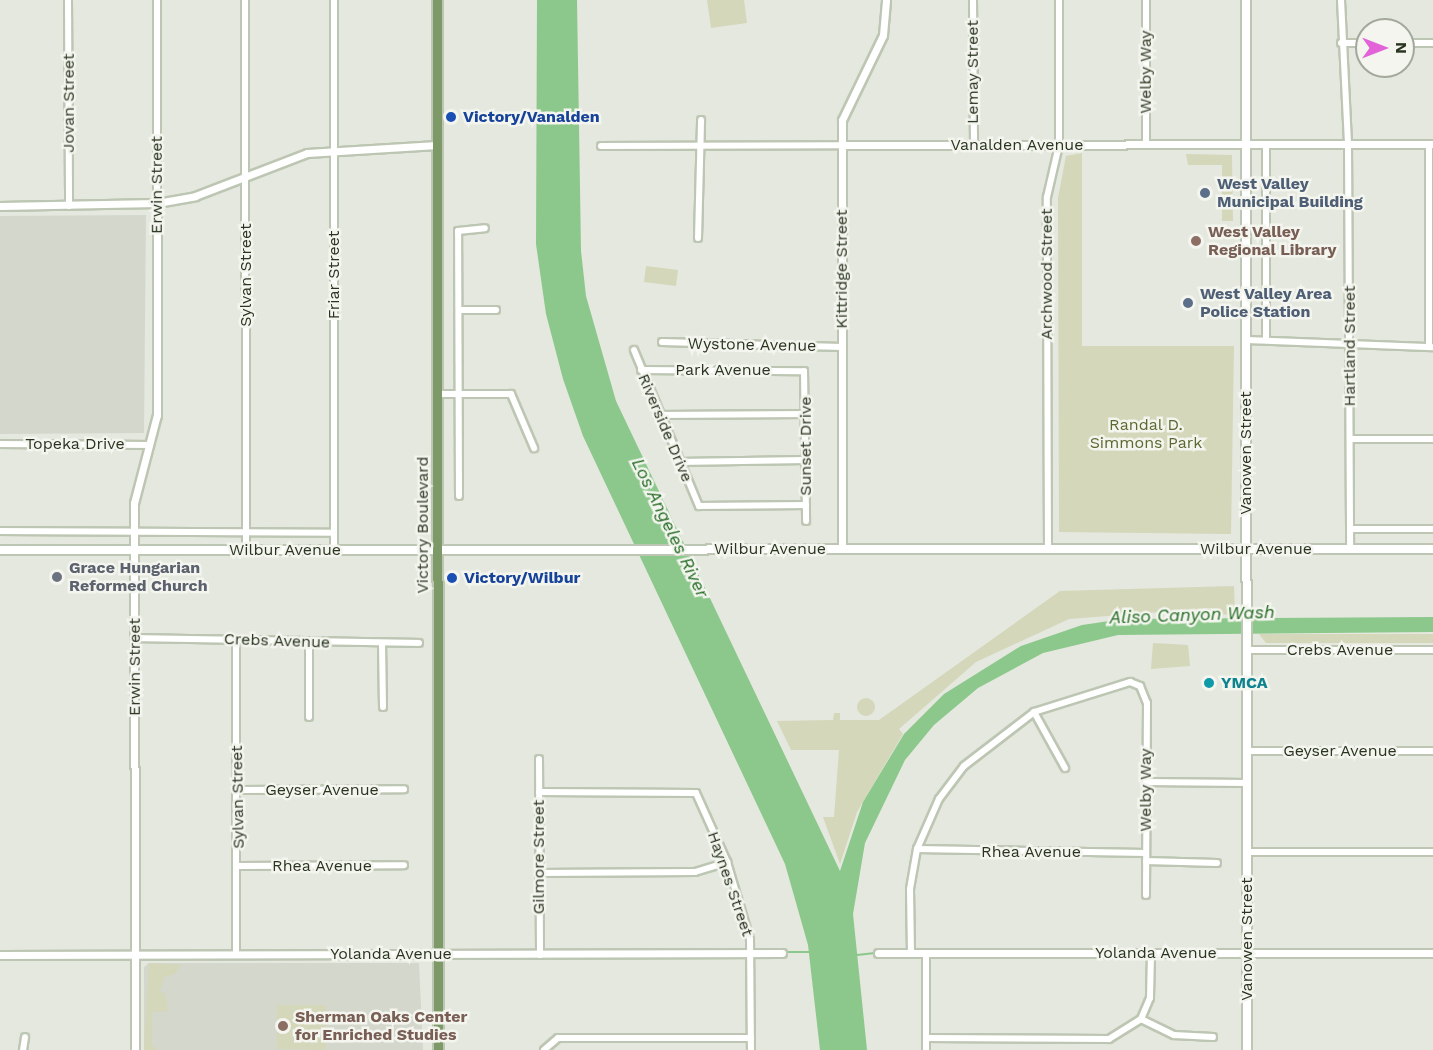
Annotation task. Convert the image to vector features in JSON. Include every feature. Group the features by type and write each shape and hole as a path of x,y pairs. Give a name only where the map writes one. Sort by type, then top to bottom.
{"main road":[{"name":"Victory Boulevard","path":"437,0 438,1050"},
{"name":"Vanowen Street","path":"1246,0 1247,1050"},
{"name":"Wilbur Avenue","path":"0,550 1433,549"}],"street":[{"name":"Jovan Street","path":"68,0 69,206"},
{"name":"Erwin Street","path":"135,1050 134,494 158,415 157,0"},
{"name":"Sylvan Street","path":"245,0 246,550"},
{"name":"Friar Street","path":"334,0 334,550"},
{"name":"Kittridge Street","path":"842,549 842,145 846,104 883,35 886,0"},
{"name":"Lemay Street","path":"973,0 974,145"},
{"name":"Archwood Street","path":"1048,549 1047,197 1059,144 1059,0"},
{"name":"Welby Way","path":"1146,0 1146,144"},
{"name":"Hartland Street","path":"1341,0 1341,43 1348,144 1351,340 1350,549"},
{"path":"1341,43 1355,43"},
{"path":"1415,43 1433,43"},
{"path":"698,238 701,120"},
{"path":"1266,144 1266,340"},
{"path":"1247,340 1351,340 1431,347 1431,144"},
{"name":"Vanalden Avenue","path":"601,146 1431,144"},
{"path":"0,206 158,203 195,196 246,176 334,148 437,145"},
{"path":"459,496 461,228 485,228"},
{"path":"459,310 496,310"},
{"name":"Wystone Avenue","path":"662,342 842,347"},
{"name":"Riverside Drive","path":"634,350 658,416 699,506 806,505"},
{"name":"Park Avenue","path":"641,370 804,371"},
{"name":"Sunset Drive","path":"804,371 806,521"},
{"path":"438,394 511,394 534,448"},
{"path":"658,416 806,414"},
{"path":"1350,439 1433,439"},
{"name":"Topeka Drive","path":"0,444 150,445"},
{"path":"678,462 806,460"},
{"path":"1351,529 1433,529"},
{"name":"Wilbur Avenue","path":"0,531 334,532"},
{"name":"Crebs Avenue","path":"135,638 419,643"},
{"name":"Sylvan Street","path":"236,639 240,790 240,866 236,954"},
{"path":"309,642 309,717"},
{"path":"382,643 383,707"},
{"name":"Crebs Avenue","path":"1247,650 1433,650"},
{"name":"Welby Way","path":"1034,712 1088,692 1130,682 1140,686 1146,703 1146,896"},
{"path":"910,953 910,889 917,849 939,799 964,765 1034,712 1065,768"},
{"name":"Geyser Avenue","path":"1247,752 1433,751"},
{"name":"Gilmore Street","path":"539,759 540,955"},
{"path":"1146,782 1247,783"},
{"name":"Geyser Avenue","path":"240,790 404,789"},
{"name":"Haynes Street","path":"539,792 696,793 727,862 752,954 751,1050"},
{"name":"Rhea Avenue","path":"917,849 1146,852"},
{"path":"1247,852 1433,852"},
{"path":"1146,861 1217,863"},
{"path":"540,873 695,872 727,862"},
{"name":"Rhea Avenue","path":"240,866 404,865"},
{"name":"Yolanda Avenue","path":"0,955 782,953"},
{"name":"Yolanda Avenue","path":"878,953 1433,953"},
{"path":"926,1038 1109,1039 1141,1019 1150,998 1151,953"},
{"path":"926,954 926,1050"},
{"path":"1141,1019 1174,1035 1213,1037"},
{"path":"23,1050 25,1037"},
{"path":"544,1050 558,1038 751,1038"}],"shaded area":[{"path":"146,215 144,433 0,434 0,216"},
{"name":"Sherman Oaks Center for Enriched Studies","path":"149,963 419,963 423,1050 144,1050 144,967"}],"green space":[{"path":"707,0 744,0 747,23 711,28"},
{"name":"Randal D. Simmons Park","path":"1082,153 1082,346 1234,346 1231,534 1059,532 1058,198 1066,156"},
{"path":"1186,154 1232,155 1233,221 1222,221 1222,165 1188,165"},
{"path":"646,266 678,270 676,286 644,282"},
{"path":"1234,586 1235,614 1213,615 1212,608 1069,619 976,662 899,729 903,734 857,812 840,864 823,817 834,817 839,750 791,750 777,721 833,720 834,713 840,713 840,720 879,720 1060,591"},
{"path":"1259,634 1433,634 1433,643 1266,643"},
{"path":"1153,643 1188,645 1190,666 1151,669"},
{"path":"866,698 872,701 875,707 872,713 866,716 860,713 857,707 860,701"},
{"path":"149,963 180,965 175,974 164,977 160,992 165,993 168,1011 152,1012 152,1046 159,1050 144,1050"},
{"path":"277,1005 326,1005 326,1050 277,1049"}],"water":[{"name":"Los Angeles River","path":"537,0 577,0 581,251 586,296 616,401 840,871 863,802 904,734 944,694 1021,646 1082,625 1123,619 1433,617 1433,632 1118,635 1043,653 978,688 934,725 905,760 865,843 853,914 867,1050 820,1050 808,945 785,864 583,436 563,379 546,314 536,244"}],"waterway":[{"path":"785,952 811,952"},
{"path":"857,955 875,953"}],"place":[{"name":"Victory/Vanalden","path":"451,117"},
{"name":"West Valley Municipal Building","path":"1205,193"},
{"name":"West Valley Regional Library","path":"1196,241"},
{"name":"West Valley Area Police Station","path":"1188,303"},
{"name":"Grace Hungarian Reformed Church","path":"57,577"},
{"name":"Victory/Wilbur","path":"452,578"},
{"name":"YMCA","path":"1209,683"},
{"name":"Sherman Oaks Center for Enriched Studies","path":"283,1026"}],"water label":[{"name":"Aliso Canyon Wash","path":"1192,615"}]}
